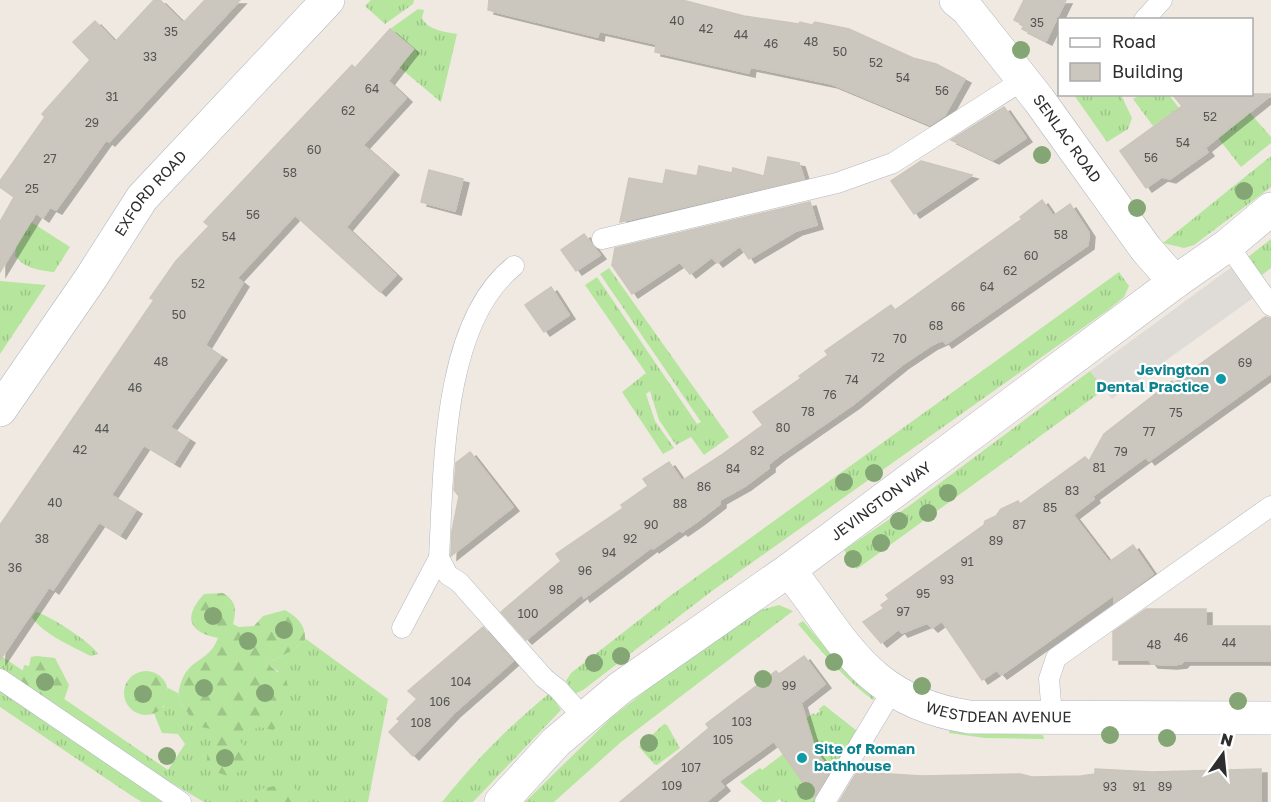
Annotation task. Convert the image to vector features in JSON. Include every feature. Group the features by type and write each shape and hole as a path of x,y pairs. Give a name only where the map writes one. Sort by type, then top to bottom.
{"street":[{"name":"EXFORD ROAD","path":"0,410 91,278 142,198 328,0"},
{"name":"SENLAC ROAD","path":"956,0 967,9 1041,91 1146,249 1175,282"},
{"name":"JEVINGTON WAY","path":"501,802 556,742 655,663 789,570 1228,245 1271,209"},
{"name":"WESTDEAN AVENUE","path":"789,570 845,649 862,667 892,691 930,708 969,717 1271,718"}],"lane":[{"path":"1146,18 1162,0"},
{"path":"602,239 837,183 893,163 1041,91"},
{"path":"1228,245 1271,306"},
{"path":"402,628 439,558 449,399 460,357 481,308 497,280 514,266"},
{"path":"1052,716 1050,679 1056,658 1271,506"},
{"path":"439,558 448,575"},
{"path":"427,580 438,574 448,575 459,582 544,678 558,689 584,718"},
{"path":"0,679 181,802"},
{"path":"825,802 892,691"}],"green space":[{"path":"371,0 414,0 413,4 385,24 365,6"},
{"path":"418,9 424,10 422,18 428,25 437,30 457,34 441,102 399,67 415,49 390,29"},
{"path":"1075,96 1121,96 1132,118 1128,129 1107,142"},
{"path":"1138,96 1170,96 1179,108 1153,126 1133,99"},
{"path":"1250,113 1271,137 1271,143 1241,167 1218,138"},
{"path":"1271,156 1271,187 1194,245 1184,248 1163,243"},
{"path":"31,222 70,247 54,272 28,266 15,256 16,246"},
{"path":"1271,239 1271,268 1262,275 1248,257"},
{"path":"609,268 729,437 704,455 691,437 676,445 659,420 650,391 646,394 655,421 674,448 663,454 622,392 646,373 585,285 597,277 697,424 701,422 600,274"},
{"path":"1119,272 1129,286 1124,297 1108,310 712,591 575,694 566,681 571,673 670,596"},
{"path":"0,281 46,285 0,354"},
{"path":"1090,371 1105,389 857,569 844,550 909,506"},
{"path":"223,593 231,599 234,606 233,624 239,627 254,626 263,616 285,610 300,622 305,635 305,640 293,650 270,662 270,666 286,679 290,693 280,710 277,727 273,730 260,727 238,735 238,739 246,749 247,764 241,771 228,776 217,772 207,762 212,737 211,729 191,725 189,715 178,699 184,675 208,654 218,638 195,628 191,616 193,610 204,594"},
{"path":"779,605 793,611 621,742 554,802 525,802 612,717 688,658 758,611"},
{"path":"36,612 69,630 98,654 91,656 50,634 32,617"},
{"path":"803,621 852,679 875,696 873,700 852,683 825,655 798,624"},
{"path":"306,639 388,699 368,802 204,802 158,775 0,671 0,655 168,770 185,744 178,734 162,733 153,711 164,707 168,688 178,693 178,699 189,715 279,672 270,666 270,662 293,650"},
{"path":"31,657 55,658 69,685 62,706 53,709 19,687 24,665 29,666"},
{"path":"146,671 161,678 168,693 161,708 146,715 131,708 124,693 131,678"},
{"path":"0,685 141,787 167,802 142,802 0,707"},
{"path":"550,693 561,710 473,802 442,802 493,744"},
{"path":"824,705 857,731 832,774 797,726 813,713 815,715"},
{"path":"664,724 667,725 680,748 657,765 639,747"},
{"path":"950,729 1043,735 1044,739 985,738 949,733"},
{"path":"783,754 817,802 782,802 780,799 775,802 763,802 740,782 760,768 762,770"},
{"path":"290,784 309,802 254,802 261,789"}],"shaded area":[{"path":"1233,266 1256,296 1112,399 1090,371"}],"building":[{"path":"154,0 160,0 183,23 205,0 240,0 109,142 106,140 56,210 50,207 43,218 36,213 0,272 0,222 14,197 0,187 0,181 45,117 42,114 90,60 73,42 95,21 115,42"},
{"path":"489,0 682,0 744,16 799,24 800,22 812,25 815,22 849,29 913,58 936,64 965,79 945,115 930,125 832,84 750,67 749,73 655,52 656,44 599,31 598,37 488,10"},
{"path":"1024,0 1066,0 1046,41 1022,29 1024,25 1014,20"},
{"path":"390,29 413,49 388,81 406,98 363,145 393,171 346,227 396,275 380,292 295,215 237,278 243,283 205,345 221,356 170,427 189,439 174,463 144,445 111,495 136,510 120,535 99,522 53,590 49,587 0,660 0,525 154,300 150,298 176,261 209,226 204,222 352,65 355,68"},
{"path":"1271,94 1205,148 1208,152 1170,179 1162,177 1146,188 1120,151 1182,106 1174,96"},
{"path":"1004,107 1026,138 993,160 951,140"},
{"path":"768,157 799,163 804,179 620,222 629,178 663,184 666,170 697,176 699,166 732,173 733,168 764,176"},
{"path":"921,161 972,175 914,214 891,181"},
{"path":"429,170 463,179 455,211 421,202"},
{"path":"1042,200 1053,216 1070,204 1089,233 1088,245 946,344 943,340 932,345 902,365 854,404 779,456 769,464 769,468 745,486 720,500 720,504 698,521 682,532 680,530 653,549 652,547 584,598 582,594 526,640 501,612 561,561 556,554 623,508 621,505 648,486 643,479 669,462 682,481 720,456 763,425 753,412 801,378 799,376 828,355 825,351 891,305 895,310 1022,219 1020,217"},
{"path":"810,202 817,225 796,231 749,259 740,246 717,263 712,257 690,274 680,262 632,294 612,265 615,248"},
{"path":"584,234 600,255 576,271 561,250"},
{"path":"551,287 569,315 544,332 525,305"},
{"path":"1265,317 1271,318 1271,373 1149,461 1146,457 1093,496 1094,499 1073,515 1109,562 1133,545 1153,574 1114,603 1114,595 1001,675 997,670 982,680 942,621 932,628 927,623 902,633 899,629 881,643 863,622 884,608 881,605 889,599 886,595 984,525 985,521 996,516 1001,509 1018,501 1020,504 1085,457 1089,461 1104,434 1172,381 1174,383"},
{"path":"470,452 513,507 451,556 452,531 459,496 454,490 456,463"},
{"path":"1146,609 1206,609 1206,626 1270,626 1270,661 1184,661 1181,664 1171,665 1152,664 1149,660 1113,660 1113,632"},
{"path":"483,627 513,661 454,713 413,756 389,732 400,721 397,719 417,699 408,691"},
{"path":"804,656 825,684 801,703 816,752 830,770 814,798 774,741 719,781 724,787 706,802 620,802 709,728 706,724 776,671 779,674"},
{"path":"1095,769 1152,772 1261,769 1261,802 839,802 857,772 922,776 1020,774 1032,777 1081,776 1095,774"}],"place":[{"name":"Jevington Dental Practice","path":"1221,379"},
{"name":"Site of Roman bathhouse","path":"802,758"}]}
